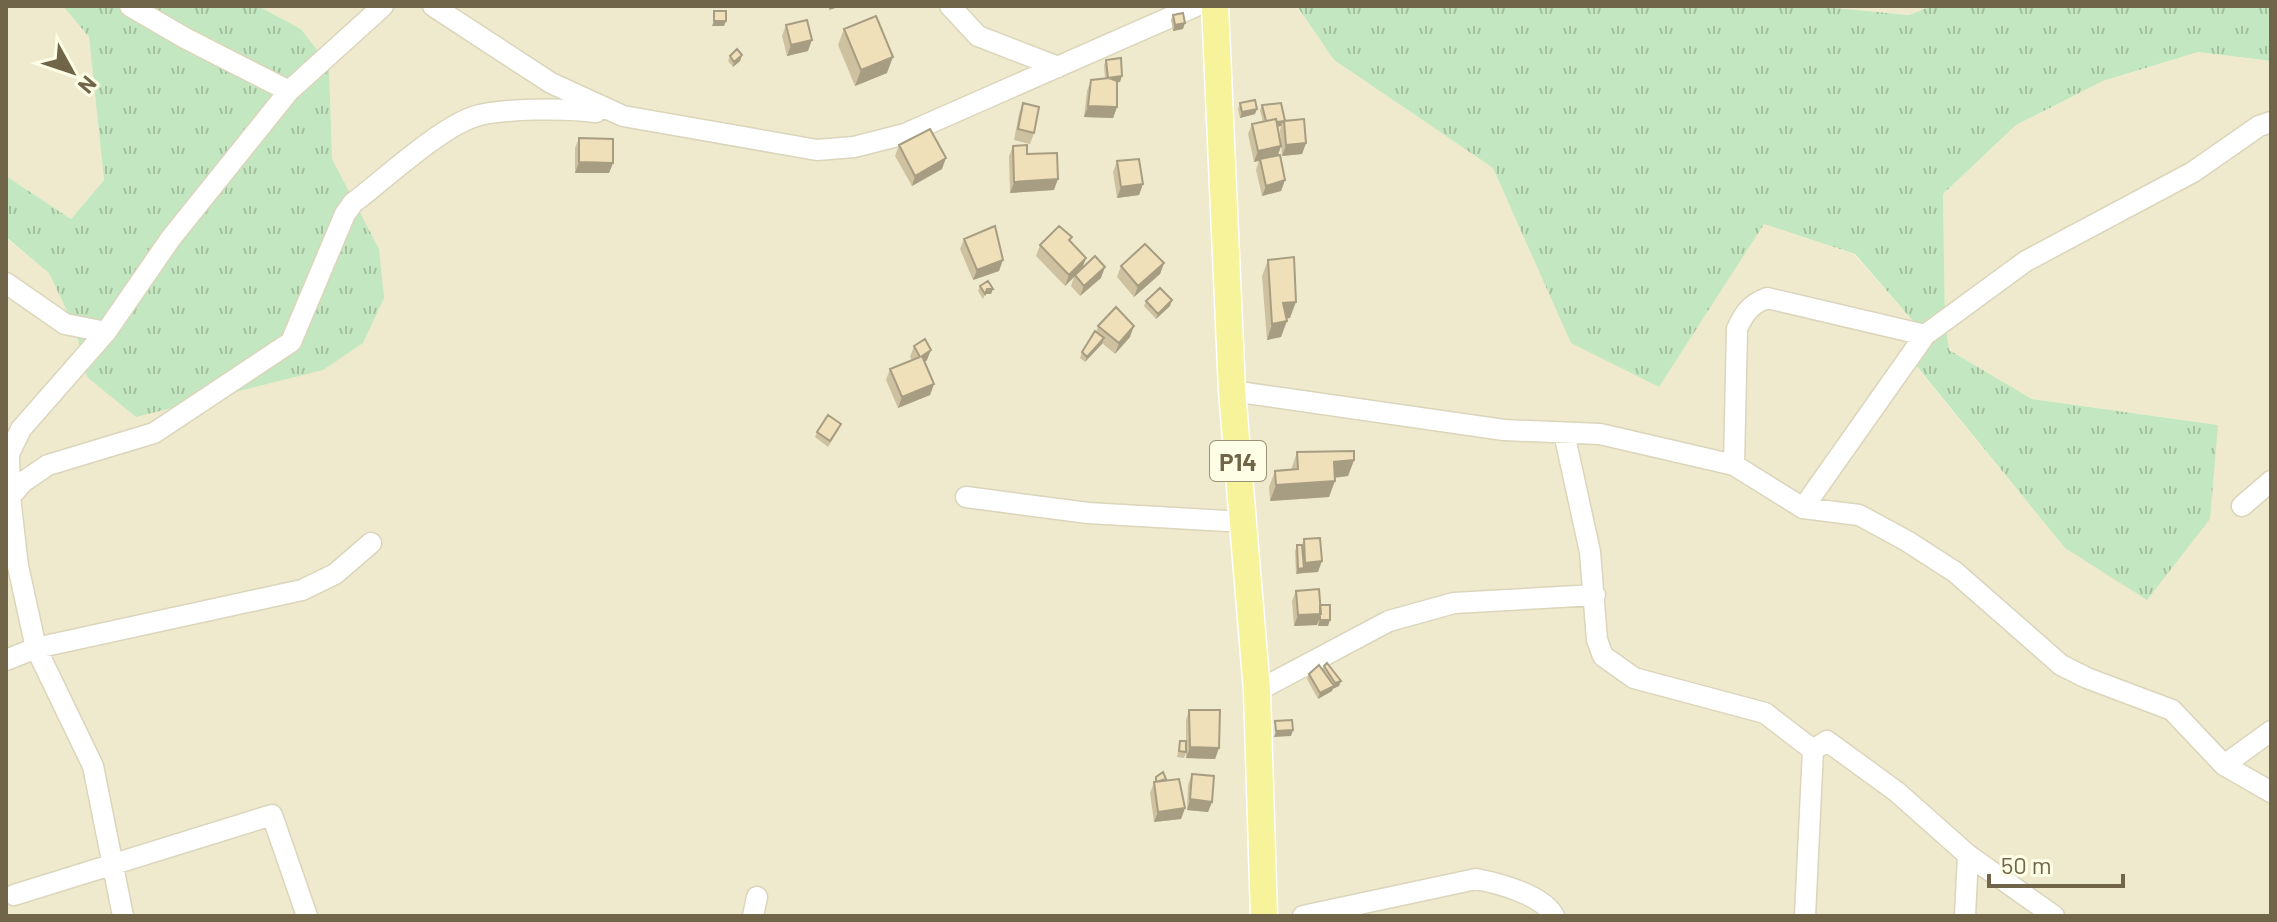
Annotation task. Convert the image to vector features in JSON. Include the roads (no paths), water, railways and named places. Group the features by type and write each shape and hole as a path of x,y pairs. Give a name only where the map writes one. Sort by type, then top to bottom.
{"main road":[{"name":"P14","path":"1215,6 1232,391 1257,691 1264,916"}],"street":[{"path":"130,6 164,27 289,91"},
{"path":"123,916 93,766 36,648 18,566 8,454 21,429 106,332 171,238 289,91 383,6"},
{"path":"433,6 551,83 623,116"},
{"path":"950,6 978,36 1058,67"},
{"path":"10,497 35,471 48,465 154,433 291,342 345,214 353,203 454,126 491,112 551,112 567,108 776,146 817,150 854,147 905,134 1196,6"},
{"path":"1803,508 1925,335 2026,261 2193,172 2259,126 2271,122"},
{"path":"6,283 65,324 106,332"},
{"path":"1734,465 1737,329 1744,313 1755,303 1767,298 1925,335"},
{"path":"1232,391 1504,430 1600,434 1734,465 1803,508 1859,515 1907,541 1955,572 2061,665 2172,710 2224,765 2271,792"},
{"path":"1564,433 1590,552 1600,651 1611,663 1634,678 1665,689 1765,713 1813,750"},
{"path":"2242,506 2271,481"},
{"path":"966,497 1088,513 1244,522"},
{"path":"6,660 36,648 302,590 335,574 371,543"},
{"path":"1257,691 1389,621 1454,603 1595,595"},
{"path":"2224,765 2271,731"},
{"path":"1813,750 1827,741 1854,759 1968,855 2054,916"},
{"path":"1805,916 1813,750"},
{"path":"14,895 272,815 307,916"},
{"path":"1965,916 1968,855"},
{"path":"1303,916 1476,879 1492,882 1543,903 1554,916"}]}
